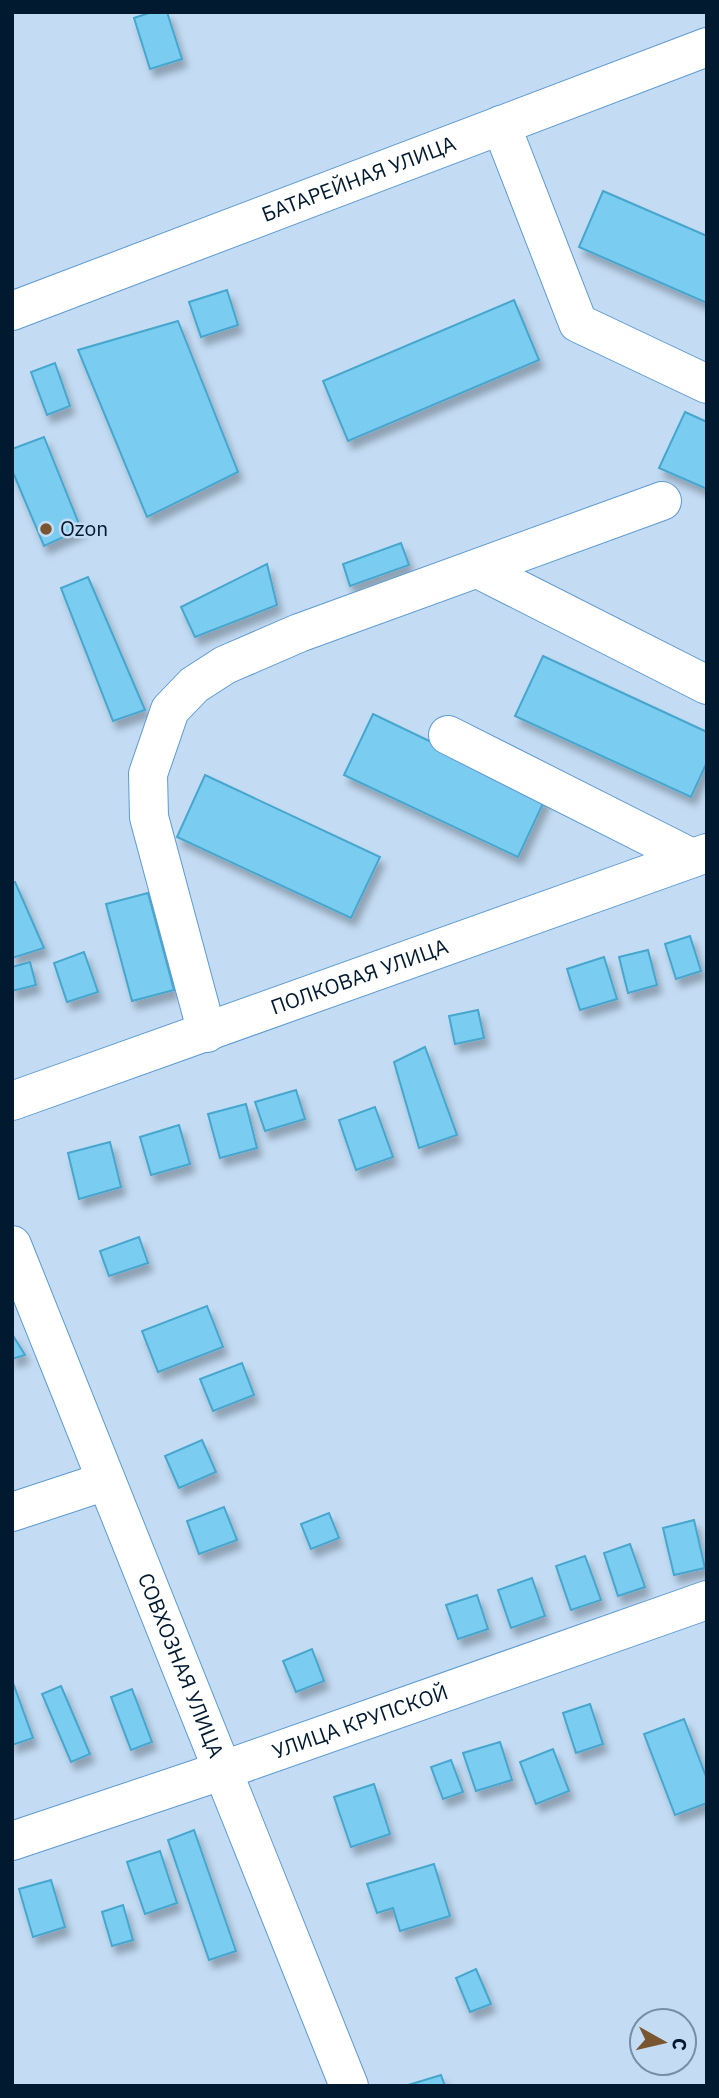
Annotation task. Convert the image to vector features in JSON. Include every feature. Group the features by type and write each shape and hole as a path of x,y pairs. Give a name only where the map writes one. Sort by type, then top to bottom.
{"street":[{"name":"БАТАРЕЙНАЯ УЛИЦА","path":"12,310 707,47"},
{"path":"501,124 578,323 707,384"},
{"path":"206,1033 149,817 148,774 170,710 194,685 225,665 299,633 662,501"},
{"path":"478,569 707,685"},
{"path":"448,735 700,855"},
{"name":"ПОЛКОВАЯ УЛИЦА","path":"12,1101 700,855"},
{"name":"СОВХОЗНАЯ УЛИЦА","path":"12,1245 349,2086"},
{"path":"12,1512 106,1481"},
{"name":"УЛИЦА КРУПСКОЙ","path":"12,1841 221,1771 707,1600"}],"building":[{"path":"152,12 167,12 182,59 150,69 134,18"},
{"path":"603,191 707,236 707,303 579,247"},
{"path":"227,290 238,325 201,337 189,302"},
{"path":"514,300 539,360 348,441 323,381"},
{"path":"178,321 238,472 147,517 78,350"},
{"path":"55,363 70,406 47,415 31,372"},
{"path":"685,412 707,422 707,489 659,468"},
{"path":"44,437 81,529 44,546 12,470 12,449"},
{"path":"401,543 409,565 350,586 343,564"},
{"path":"267,564 277,605 195,637 181,607"},
{"path":"88,577 145,710 113,721 61,588"},
{"path":"543,656 707,732 707,762 691,797 515,716"},
{"path":"373,714 546,797 518,857 344,775"},
{"path":"205,775 380,857 351,918 177,837"},
{"path":"15,882 44,948 12,958 12,883"},
{"path":"148,893 174,990 132,1001 106,904"},
{"path":"690,936 701,971 676,979 665,944"},
{"path":"648,950 657,985 628,993 619,957"},
{"path":"84,952 98,992 67,1002 54,963"},
{"path":"604,957 617,999 580,1010 567,969"},
{"path":"30,962 36,985 12,991 12,967"},
{"path":"478,1010 484,1038 455,1044 449,1016"},
{"path":"425,1047 457,1135 419,1148 394,1062"},
{"path":"296,1090 305,1119 265,1131 255,1102"},
{"path":"246,1104 257,1148 220,1158 208,1114"},
{"path":"375,1107 393,1157 356,1170 339,1120"},
{"path":"179,1125 190,1164 151,1175 140,1137"},
{"path":"110,1142 121,1187 79,1199 68,1153"},
{"path":"139,1237 148,1263 109,1276 100,1251"},
{"path":"207,1306 223,1347 158,1372 142,1331"},
{"path":"12,1334 25,1355 12,1359"},
{"path":"242,1363 254,1395 213,1411 200,1379"},
{"path":"202,1440 216,1472 179,1488 165,1456"},
{"path":"224,1507 237,1540 199,1554 187,1521"},
{"path":"329,1513 339,1538 311,1549 301,1524"},
{"path":"694,1520 705,1568 674,1575 663,1528"},
{"path":"630,1544 645,1587 618,1596 604,1553"},
{"path":"585,1556 601,1600 571,1610 556,1566"},
{"path":"532,1578 545,1616 511,1628 498,1590"},
{"path":"477,1595 488,1629 458,1639 446,1605"},
{"path":"312,1649 324,1681 296,1692 283,1661"},
{"path":"12,1680 33,1738 12,1745"},
{"path":"61,1686 90,1754 71,1762 42,1694"},
{"path":"132,1689 152,1742 131,1750 111,1697"},
{"path":"590,1704 603,1744 576,1753 563,1713"},
{"path":"684,1719 707,1779 707,1803 675,1815 644,1734"},
{"path":"500,1742 512,1780 476,1791 463,1753"},
{"path":"553,1749 569,1791 536,1804 520,1762"},
{"path":"451,1760 463,1792 443,1799 431,1767"},
{"path":"374,1784 390,1834 351,1847 334,1797"},
{"path":"194,1830 236,1951 209,1960 168,1840"},
{"path":"160,1851 177,1903 145,1914 127,1862"},
{"path":"434,1864 450,1916 400,1931 393,1908 377,1913 367,1884"},
{"path":"51,1880 65,1927 33,1937 19,1889"},
{"path":"123,1905 133,1940 112,1946 102,1912"},
{"path":"476,1969 491,2004 470,2012 456,1978"},
{"path":"441,2075 445,2086 405,2086"}],"place":[{"name":"Ozon","path":"46,529"}]}
